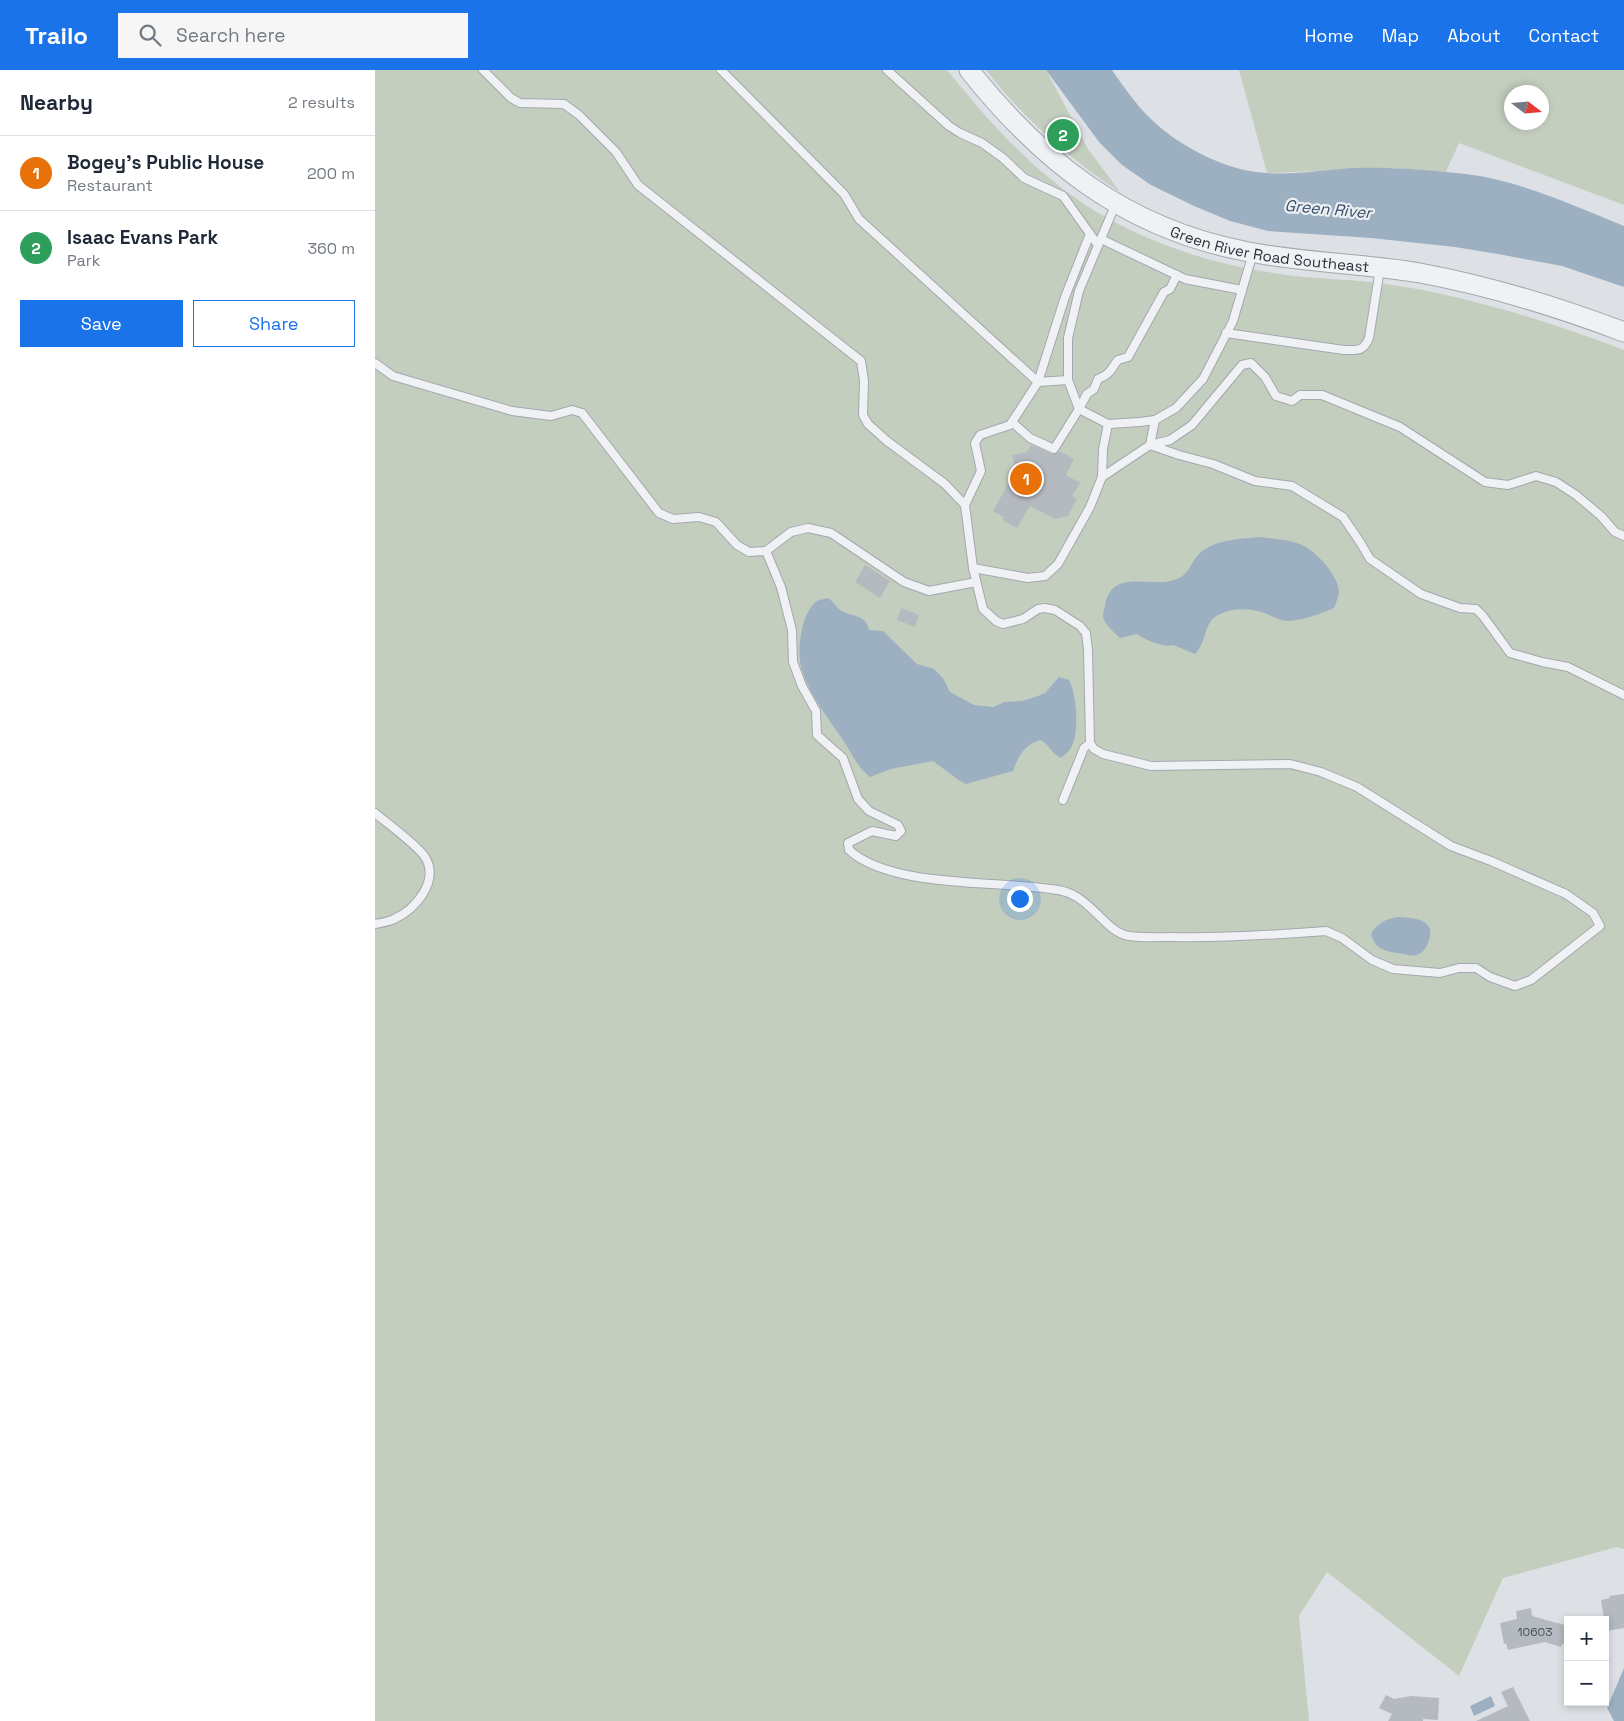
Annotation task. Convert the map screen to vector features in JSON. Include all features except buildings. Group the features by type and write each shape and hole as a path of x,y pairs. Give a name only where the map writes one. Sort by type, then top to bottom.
{"street":[{"name":"Green River Road Southeast","path":"969,70 1001,109 1052,159 1077,179 1116,203 1178,232 1253,253 1303,260 1381,267 1461,281 1562,310 1624,332"}],"lane":[{"path":"483,70 511,98 520,103 563,104 579,115 616,152 638,185 861,361 864,381 863,415 868,424 887,441 945,484 965,505"},
{"path":"721,70 844,194 859,219 1039,382 1068,380"},
{"path":"887,70 949,126 982,143 1003,158 1024,178 1063,196 1090,234 1099,242 1185,279 1242,290"},
{"path":"1116,203 1079,291 1068,338 1068,380 1079,409 1108,424 1155,420 1175,408 1203,378 1233,321 1253,253"},
{"path":"766,551 781,587 791,630 793,662 802,686 816,711 817,735 843,758 858,799 869,811 899,825 901,831 895,836 873,831 848,843 849,850 858,859 869,864 891,872 923,878 1036,886 1061,890 1073,894 1084,901 1118,933 1129,936 1195,938 1326,931 1342,938 1372,960 1393,969 1440,973 1459,968 1476,968 1490,977 1515,986 1531,980 1600,926 1593,913 1566,894 1491,861 1451,846 1357,787 1321,772 1290,764 1151,766 1103,754 1094,749 1089,743 1088,650 1085,633 1081,626 1055,610 1045,608 1038,609 1023,619 1003,624 996,622 983,609 973,568 965,505 981,471 975,443 980,435 1010,425 1039,382 1065,297 1090,234"},
{"path":"1226,334 1344,350 1358,350 1365,346 1369,338 1381,267"},
{"path":"1011,422 1030,438 1054,449 1087,394 1094,389 1098,379 1112,371 1117,360 1128,357 1164,292 1170,289 1177,275"},
{"path":"375,363 393,376 513,411 551,416 572,410 581,413 659,513 673,519 699,517 716,522 737,545 749,552 766,551 791,532 808,528 831,533 904,582 929,591 976,582"},
{"path":"1102,477 1150,445 1170,440 1192,425 1242,365 1251,363 1265,377 1276,396 1292,401 1301,395 1322,395 1400,427 1485,482 1508,485 1536,476 1556,482 1576,495 1601,516 1615,532 1624,536"},
{"path":"1150,445 1155,420"},
{"path":"973,568 1028,578 1045,576 1058,564 1090,507 1102,477 1103,449 1108,424"},
{"path":"1150,445 1213,464 1255,481 1292,486 1343,517 1370,559 1421,594 1460,608 1475,609 1483,616 1510,653 1568,667 1624,695"},
{"path":"1063,800 1084,748 1089,743"},
{"path":"375,813 425,856 430,868 429,880 423,895 411,908 394,919 375,924"}],"green space":[{"path":"375,70 947,70 1015,147 1053,181 1095,211 1161,244 1208,259 1256,270 1305,277 1379,283 1472,301 1564,328 1624,350 1624,1549 1617,1547 1503,1578 1459,1676 1327,1572 1299,1616 1309,1721 375,1721"},
{"path":"986,70 1046,70 1088,149 1120,192 1048,137 1016,105"},
{"path":"1239,70 1624,70 1624,205 1459,143 1446,172 1394,168 1267,173"}],"water":[{"name":"Green River","path":"1046,70 1112,70 1141,108 1163,130 1205,156 1236,168 1266,173 1299,173 1353,168 1396,168 1438,171 1486,177 1547,195 1624,226 1624,287 1562,266 1498,254 1455,247 1371,238 1268,231 1230,221 1151,185 1122,165 1099,142"},
{"path":"1260,537 1287,540 1308,548 1314,553 1326,565 1336,580 1339,593 1334,608 1294,621 1278,619 1261,612 1249,610 1224,612 1210,623 1202,644 1195,654 1173,645 1155,643 1137,634 1120,638 1104,620 1103,617 1109,594 1116,586 1124,583 1169,581 1179,578 1188,571 1198,555 1211,546 1236,539"},
{"path":"828,598 843,612 857,616 865,621 869,630 883,631 917,664 934,669 943,678 950,692 974,705 993,707 1005,702 1022,701 1045,693 1059,677 1069,680 1074,694 1076,713 1076,731 1071,748 1061,758 1054,754 1040,740 1034,742 1023,751 1013,771 966,784 933,761 891,769 870,777 858,764 820,706 809,688 800,663 801,633 807,614 817,601"},
{"path":"1399,917 1412,918 1428,925 1430,935 1428,943 1426,948 1419,954 1411,956 1388,951 1375,944 1371,934 1374,930 1386,920"},
{"path":"1624,1668 1624,1721 1614,1721 1607,1708"},
{"path":"1491,1696 1495,1706 1474,1716 1470,1706"}],"place":[{"name":"Isaac Evans Park","path":"1063,135"},
{"name":"Bogey's Public House","path":"1026,479"}]}
